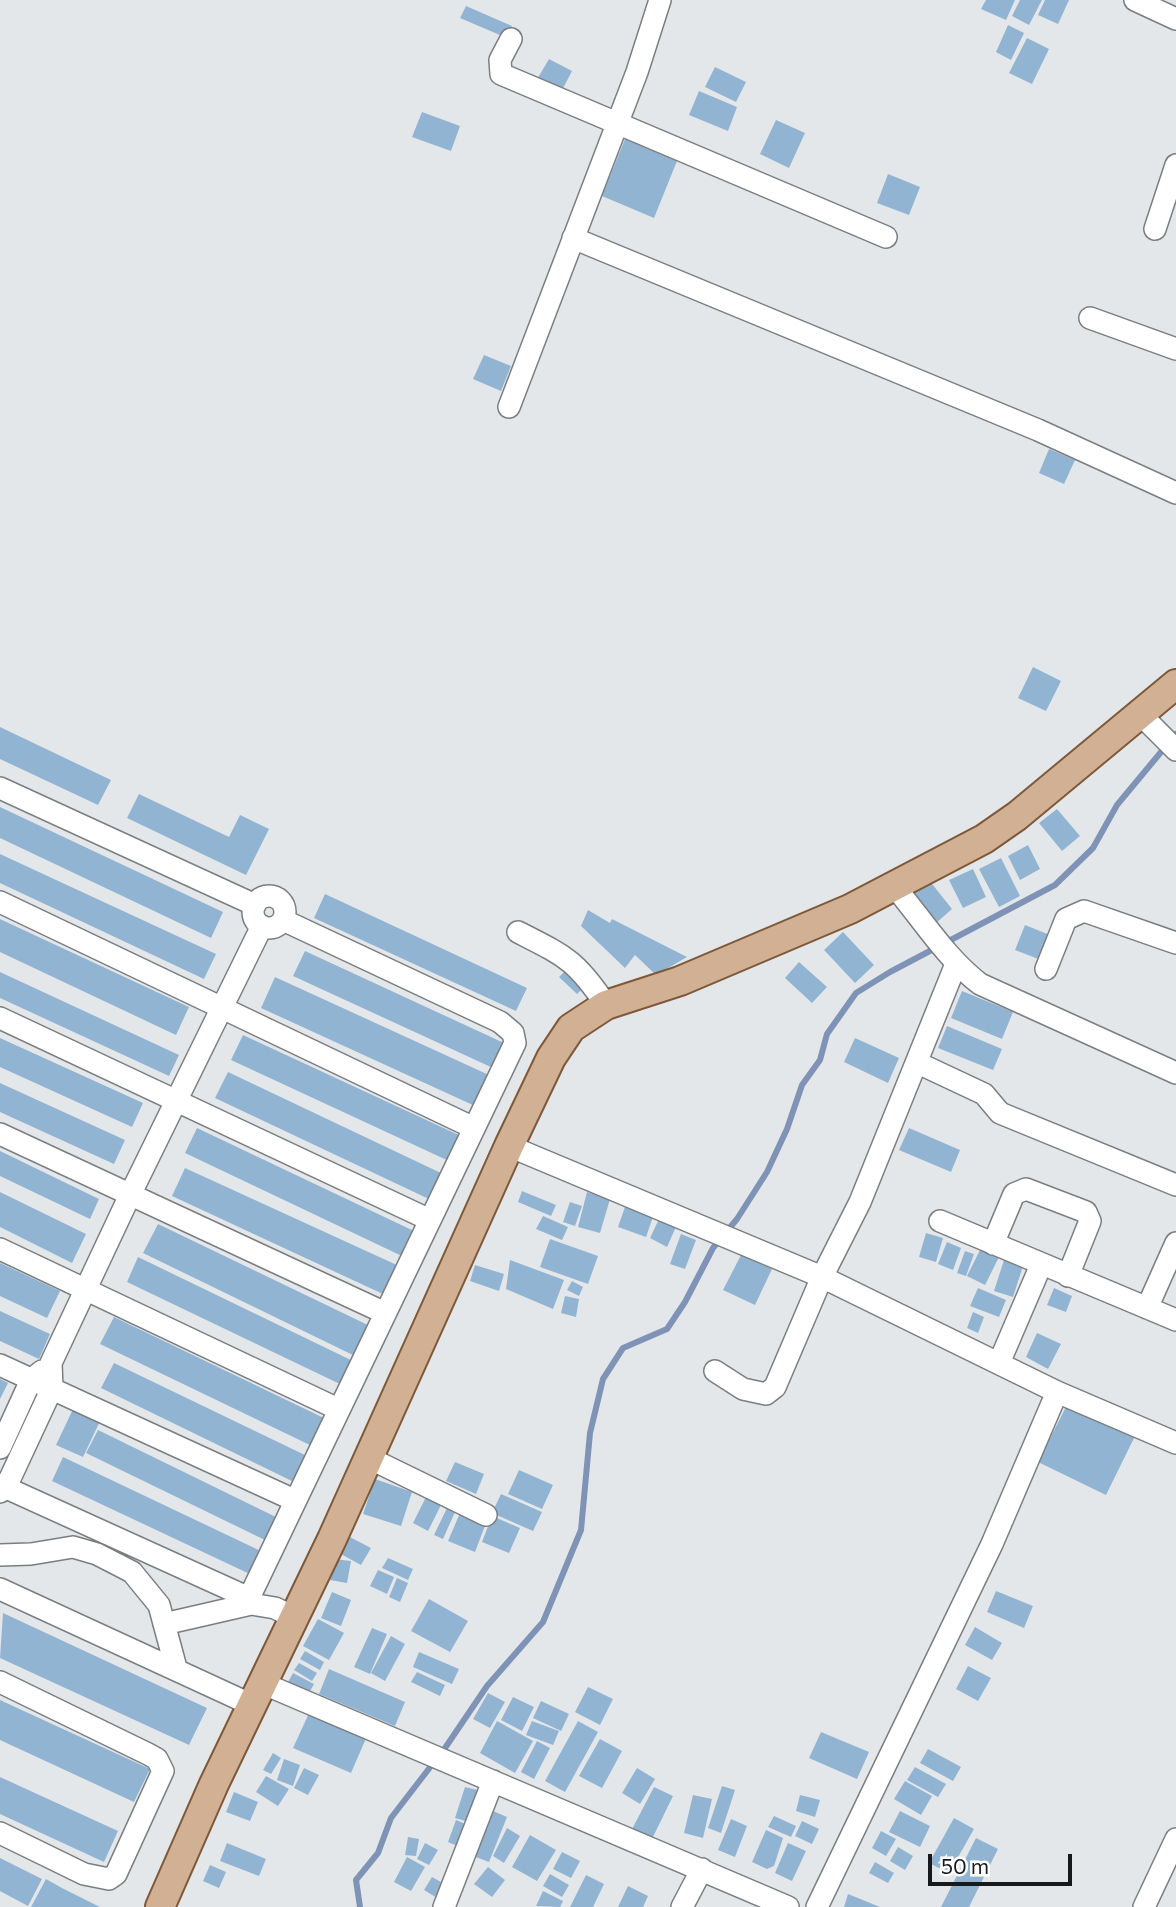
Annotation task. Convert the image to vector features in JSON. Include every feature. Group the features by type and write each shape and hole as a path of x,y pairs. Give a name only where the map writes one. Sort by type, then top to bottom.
{"main road":[{"path":"159,1907 257,1694 285,1613 369,1458 509,1146 565,1034 582,1018 606,1005 680,981 850,909 984,839 1145,721 1176,684"}],"street":[{"path":"509,407 618,122 660,0"},
{"path":"1135,0 1176,19"},
{"path":"511,39 500,60 501,74 886,237"},
{"path":"1155,229 1176,165"},
{"path":"573,238 1038,430 1176,493"},
{"path":"1090,317 1176,349"},
{"path":"1145,721 1173,749"},
{"path":"0,788 255,905"},
{"path":"894,887 951,956 980,984 1176,1073"},
{"path":"264,897 276,898 285,907 283,920 276,926 262,926 254,918 255,905 264,897"},
{"path":"0,902 474,1128"},
{"path":"1046,969 1066,919 1084,911 1176,943"},
{"path":"51,1363 52,1389 2,1488 249,1598 338,1409 513,1052 515,1038 508,1027 283,920"},
{"path":"0,1448 31,1380 51,1363 262,926"},
{"path":"518,932 568,957 583,971 606,1005"},
{"path":"715,1371 743,1389 766,1394 775,1387 822,1277 860,1202 918,1063 951,956"},
{"path":"0,1018 430,1220"},
{"path":"918,1063 984,1094 1000,1113 1176,1185"},
{"path":"0,1134 385,1313"},
{"path":"509,1146 822,1277 1057,1392 1176,1443"},
{"path":"993,1244 1014,1194 1018,1191 1027,1189 1086,1212 1090,1221 1068,1276"},
{"path":"940,1221 1176,1320"},
{"path":"1147,1308 1176,1243"},
{"path":"0,1249 338,1409"},
{"path":"999,1363 1041,1265"},
{"path":"0,1365 294,1500"},
{"path":"817,1907 992,1544 1057,1392"},
{"path":"369,1458 486,1514"},
{"path":"0,1555 31,1554 73,1547 97,1554 132,1572 159,1605 176,1668"},
{"path":"0,1588 176,1668 257,1694 493,1781 788,1907"},
{"path":"164,1624 251,1604 285,1613"},
{"path":"0,1682 148,1754 157,1759 163,1771 116,1874 109,1880 83,1874 0,1833"},
{"path":"444,1907 493,1781"},
{"path":"1144,1907 1176,1839"},
{"path":"682,1907 702,1869"}],"building":[{"path":"986,0 1015,0 1006,20 981,9"},
{"path":"1020,0 1042,0 1029,25 1012,16"},
{"path":"1045,0 1069,0 1058,24 1038,15"},
{"path":"466,6 512,26 507,38 460,18"},
{"path":"1008,25 1024,33 1011,60 996,52"},
{"path":"1027,38 1049,49 1032,84 1009,73"},
{"path":"549,59 572,71 560,94 536,81"},
{"path":"715,67 746,82 736,102 705,87"},
{"path":"699,91 737,107 728,131 689,115"},
{"path":"422,112 460,126 451,151 412,137"},
{"path":"776,120 805,133 789,168 760,154"},
{"path":"625,139 677,161 654,218 602,196"},
{"path":"888,174 920,187 909,215 877,203"},
{"path":"484,355 511,366 501,391 473,379"},
{"path":"1049,449 1075,460 1064,484 1039,473"},
{"path":"1033,667 1061,681 1046,711 1018,698"},
{"path":"0,727 111,780 98,805 0,759"},
{"path":"139,794 229,837 240,815 269,829 246,875 127,818"},
{"path":"0,807 223,912 211,938 0,838"},
{"path":"1057,809 1080,836 1062,851 1039,823"},
{"path":"1028,845 1040,869 1020,880 1008,856"},
{"path":"0,854 216,954 204,979 0,883"},
{"path":"1001,858 1020,896 999,907 979,869"},
{"path":"973,869 986,897 963,908 949,880"},
{"path":"929,880 952,909 935,924 911,894"},
{"path":"325,894 527,988 516,1011 314,918"},
{"path":"588,910 610,923 612,919 687,957 656,975 635,955 625,968 581,926"},
{"path":"0,919 189,1007 176,1035 0,952"},
{"path":"1025,925 1050,935 1041,960 1015,950"},
{"path":"843,932 874,965 855,983 824,950"},
{"path":"305,951 504,1043 493,1068 293,976"},
{"path":"799,962 827,987 812,1003 785,978"},
{"path":"571,965 589,982 577,994 559,977"},
{"path":"0,972 179,1055 169,1076 0,998"},
{"path":"275,977 489,1075 475,1106 261,1008"},
{"path":"962,991 1013,1012 1002,1039 951,1018"},
{"path":"947,1026 1002,1049 993,1070 938,1048"},
{"path":"243,1035 463,1137 451,1162 231,1060"},
{"path":"0,1038 143,1103 132,1127 0,1067"},
{"path":"855,1038 899,1058 888,1083 844,1062"},
{"path":"228,1072 443,1174 431,1200 215,1098"},
{"path":"0,1083 125,1140 114,1164 0,1112"},
{"path":"197,1128 416,1232 404,1257 185,1153"},
{"path":"909,1128 960,1150 951,1172 899,1150"},
{"path":"0,1151 99,1199 90,1219 0,1176"},
{"path":"185,1168 399,1266 385,1295 172,1196"},
{"path":"522,1191 556,1205 551,1216 518,1202"},
{"path":"0,1192 86,1234 72,1263 0,1227"},
{"path":"587,1192 610,1199 600,1233 578,1227"},
{"path":"570,1202 582,1206 575,1226 563,1222"},
{"path":"625,1207 653,1217 646,1237 618,1227"},
{"path":"543,1216 568,1227 562,1240 536,1229"},
{"path":"659,1219 676,1227 667,1247 650,1238"},
{"path":"158,1224 372,1327 357,1357 143,1253"},
{"path":"926,1233 943,1238 936,1262 919,1257"},
{"path":"681,1234 696,1240 685,1269 670,1264"},
{"path":"550,1239 598,1256 588,1284 540,1267"},
{"path":"947,1242 961,1248 953,1270 938,1264"},
{"path":"981,1248 999,1257 985,1285 967,1276"},
{"path":"965,1251 974,1254 966,1276 957,1273"},
{"path":"741,1255 772,1269 755,1305 723,1290"},
{"path":"138,1257 355,1362 344,1386 127,1282"},
{"path":"510,1260 564,1280 553,1309 506,1289"},
{"path":"1004,1260 1023,1266 1013,1297 994,1291"},
{"path":"0,1263 60,1291 47,1318 0,1296"},
{"path":"475,1265 504,1274 499,1291 470,1281"},
{"path":"572,1281 583,1287 579,1296 567,1290"},
{"path":"978,1288 1006,1300 999,1317 970,1306"},
{"path":"1054,1288 1072,1296 1066,1312 1047,1305"},
{"path":"565,1296 579,1299 576,1317 561,1313"},
{"path":"0,1311 50,1334 39,1359 0,1341"},
{"path":"973,1312 984,1317 978,1333 967,1328"},
{"path":"114,1317 328,1420 314,1447 100,1344"},
{"path":"1037,1333 1061,1344 1048,1369 1026,1357"},
{"path":"114,1363 309,1457 296,1483 101,1388"},
{"path":"0,1379 8,1383 0,1399"},
{"path":"1070,1399 1137,1432 1106,1495 1038,1462"},
{"path":"74,1407 101,1419 83,1457 56,1445"},
{"path":"98,1430 280,1519 269,1542 86,1453"},
{"path":"63,1457 265,1553 254,1576 52,1481"},
{"path":"455,1462 484,1474 476,1494 446,1481"},
{"path":"519,1470 553,1485 542,1509 508,1494"},
{"path":"375,1479 412,1492 401,1526 363,1514"},
{"path":"501,1494 542,1512 533,1531 492,1513"},
{"path":"426,1497 441,1505 428,1531 413,1523"},
{"path":"447,1508 455,1512 443,1539 434,1535"},
{"path":"460,1513 486,1523 475,1552 448,1541"},
{"path":"492,1516 520,1528 509,1553 482,1542"},
{"path":"348,1536 371,1548 361,1565 339,1553"},
{"path":"388,1558 413,1569 408,1580 382,1568"},
{"path":"334,1559 351,1561 347,1583 330,1580"},
{"path":"378,1570 394,1577 387,1594 370,1586"},
{"path":"397,1578 408,1583 400,1602 389,1597"},
{"path":"996,1591 1033,1606 1024,1628 987,1612"},
{"path":"332,1592 351,1600 341,1626 321,1618"},
{"path":"429,1599 468,1621 450,1652 411,1631"},
{"path":"3,1613 207,1708 189,1745 0,1658"},
{"path":"318,1619 344,1633 329,1660 303,1646"},
{"path":"975,1627 1002,1643 992,1660 965,1645"},
{"path":"372,1628 387,1634 370,1674 354,1667"},
{"path":"391,1636 405,1644 385,1681 371,1673"},
{"path":"305,1651 324,1662 320,1670 300,1659"},
{"path":"419,1652 459,1669 452,1684 413,1667"},
{"path":"299,1663 317,1673 312,1681 294,1670"},
{"path":"968,1666 991,1678 978,1701 956,1689"},
{"path":"329,1669 405,1702 395,1726 319,1694"},
{"path":"417,1672 445,1685 440,1696 411,1682"},
{"path":"293,1673 314,1684 309,1693 288,1682"},
{"path":"588,1687 613,1699 600,1725 575,1712"},
{"path":"488,1693 505,1702 490,1728 473,1719"},
{"path":"513,1697 534,1707 522,1731 501,1720"},
{"path":"0,1700 150,1769 134,1802 0,1740"},
{"path":"541,1701 569,1714 561,1731 533,1718"},
{"path":"310,1711 367,1736 351,1773 293,1748"},
{"path":"497,1721 533,1741 515,1773 480,1753"},
{"path":"532,1721 559,1731 553,1745 526,1735"},
{"path":"578,1721 598,1732 565,1792 545,1781"},
{"path":"821,1732 869,1752 857,1779 809,1758"},
{"path":"600,1739 622,1751 602,1788 579,1776"},
{"path":"537,1741 550,1748 534,1779 521,1772"},
{"path":"928,1749 961,1767 953,1781 920,1763"},
{"path":"273,1753 281,1758 271,1774 263,1770"},
{"path":"284,1759 300,1765 293,1786 277,1780"},
{"path":"915,1767 946,1784 938,1797 907,1780"},
{"path":"304,1768 319,1775 308,1795 294,1788"},
{"path":"637,1768 655,1779 640,1804 622,1793"},
{"path":"266,1776 289,1789 278,1806 256,1792"},
{"path":"0,1777 118,1831 104,1862 0,1814"},
{"path":"905,1781 932,1796 921,1815 894,1799"},
{"path":"722,1786 735,1790 721,1833 708,1828"},
{"path":"465,1787 482,1791 473,1823 455,1818"},
{"path":"654,1787 673,1796 651,1841 631,1831"},
{"path":"234,1792 258,1802 250,1821 226,1812"},
{"path":"693,1795 712,1799 703,1838 684,1833"},
{"path":"800,1795 820,1800 815,1817 796,1811"},
{"path":"486,1808 507,1817 489,1862 468,1854"},
{"path":"900,1811 930,1826 920,1847 889,1832"},
{"path":"774,1816 796,1826 791,1837 768,1827"},
{"path":"954,1818 974,1829 949,1873 929,1863"},
{"path":"731,1819 747,1826 735,1857 718,1850"},
{"path":"456,1820 468,1825 460,1847 448,1842"},
{"path":"802,1821 819,1829 812,1844 795,1836"},
{"path":"507,1828 520,1836 504,1863 493,1856"},
{"path":"766,1830 783,1838 774,1866 767,1869 752,1862"},
{"path":"881,1831 896,1839 886,1856 872,1848"},
{"path":"530,1835 556,1850 537,1881 512,1867"},
{"path":"408,1837 419,1839 416,1856 405,1855"},
{"path":"976,1838 998,1849 969,1907 941,1907"},
{"path":"227,1843 266,1859 259,1876 220,1861"},
{"path":"425,1843 438,1850 429,1865 417,1859"},
{"path":"788,1843 806,1851 792,1881 775,1873"},
{"path":"898,1847 913,1856 905,1870 890,1861"},
{"path":"562,1852 580,1861 571,1878 553,1869"},
{"path":"407,1857 425,1867 411,1891 394,1882"},
{"path":"0,1858 42,1879 28,1906 0,1891"},
{"path":"875,1862 894,1873 888,1883 869,1873"},
{"path":"210,1865 226,1872 219,1888 203,1881"},
{"path":"488,1867 505,1880 492,1897 474,1884"},
{"path":"550,1874 569,1885 562,1897 543,1886"},
{"path":"586,1875 604,1884 593,1907 570,1907"},
{"path":"432,1877 450,1887 442,1901 424,1890"},
{"path":"46,1879 62,1888 100,1907 31,1907"},
{"path":"628,1886 648,1896 643,1907 618,1907"},
{"path":"543,1891 563,1901 560,1907 536,1906"},
{"path":"848,1894 880,1907 844,1907"}],"waterway":[{"path":"443,1751 487,1686 543,1622 581,1530 590,1433 603,1379 623,1348 667,1329 685,1302 713,1248 737,1219 767,1172 787,1129 802,1085 820,1060 827,1034 856,993 890,972 1055,885 1093,848 1117,805 1176,734"},
{"path":"360,1907 356,1880 378,1853 391,1818 431,1766"}]}
